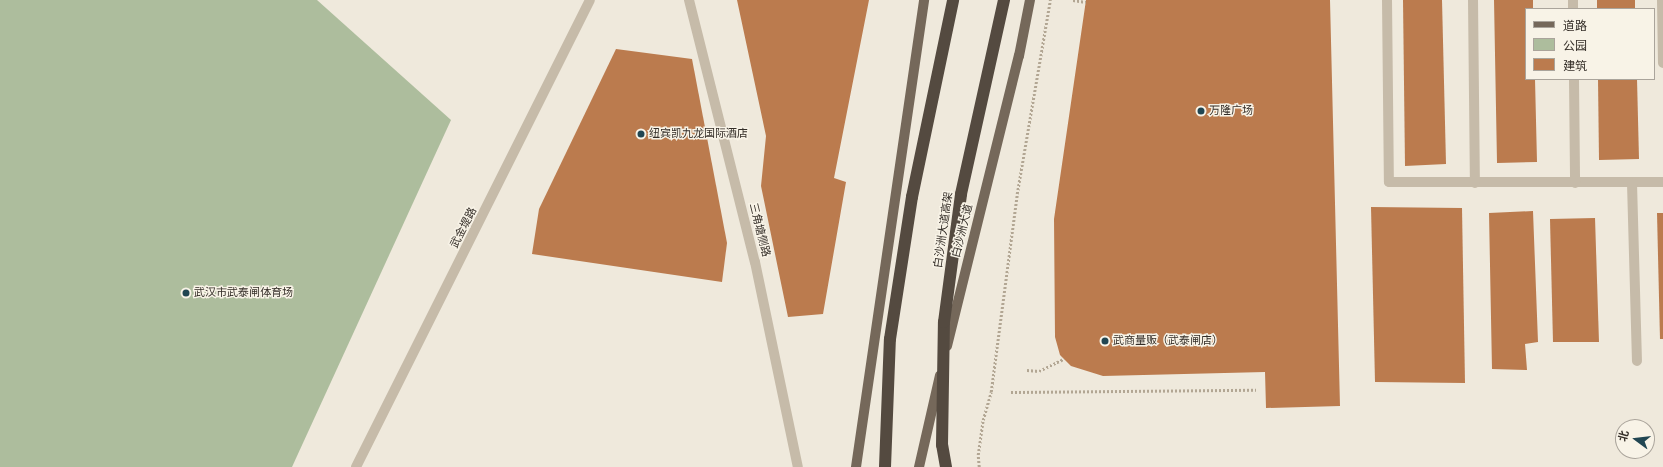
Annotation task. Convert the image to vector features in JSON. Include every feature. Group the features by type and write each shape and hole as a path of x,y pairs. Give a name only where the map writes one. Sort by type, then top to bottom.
{"highway":[{"path":"884,467 890,339 912,198 953,0"},
{"name":"白沙洲大道高架","path":"946,467 942,445 944,322 961,194 1004,0"}],"main road":[{"path":"856,467 924,0"},
{"name":"白沙洲大道","path":"919,467 1030,0"}],"street":[{"name":"武金堤路","path":"356,467 590,0"},
{"name":"三角塘侧路","path":"689,0 755,262 798,467"},
{"path":"1387,0 1389,182 1663,182"},
{"path":"1473,0 1475,183"},
{"path":"1662,0 1663,63"},
{"path":"1574,80 1575,183"},
{"path":"1632,183 1636,361"}],"path":[{"path":"979,467 978,455 983,420 991,392 1017,194 1050,0"},
{"path":"1073,0 1086,2"},
{"path":"1027,370 1039,371 1064,359"},
{"path":"1011,392 1256,390"}],"green space":[{"name":"武汉市武泰闸体育场","path":"0,0 317,0 451,120 292,467 0,467"}],"building":[{"path":"737,0 869,0 834,178 846,182 823,314 788,317 761,186 766,136"},
{"name":"万隆广场","path":"1086,0 1330,0 1340,406 1266,408 1265,372 1103,376 1071,366 1060,355 1055,337 1054,219"},
{"path":"1403,0 1442,0 1446,164 1405,166"},
{"path":"1494,0 1533,0 1533,8 1525,8 1525,80 1535,80 1537,162 1497,163"},
{"path":"1597,0 1635,0 1635,8 1597,8"},
{"name":"纽宾凯九龙国际酒店","path":"616,49 692,59 727,243 722,282 532,254 539,209"},
{"path":"1598,80 1637,80 1639,159 1599,160"},
{"path":"1371,207 1462,208 1465,383 1375,382"},
{"path":"1533,211 1538,342 1525,344 1527,370 1492,369 1489,213"},
{"path":"1657,213 1663,213 1663,339 1660,339"},
{"path":"1595,218 1599,342 1553,342 1550,219"}],"place":[{"name":"万隆广场","path":"1201,111"},
{"name":"纽宾凯九龙国际酒店","path":"641,134"},
{"name":"武汉市武泰闸体育场","path":"186,293"},
{"name":"武商量贩（武泰闸店）","path":"1105,341"}]}
